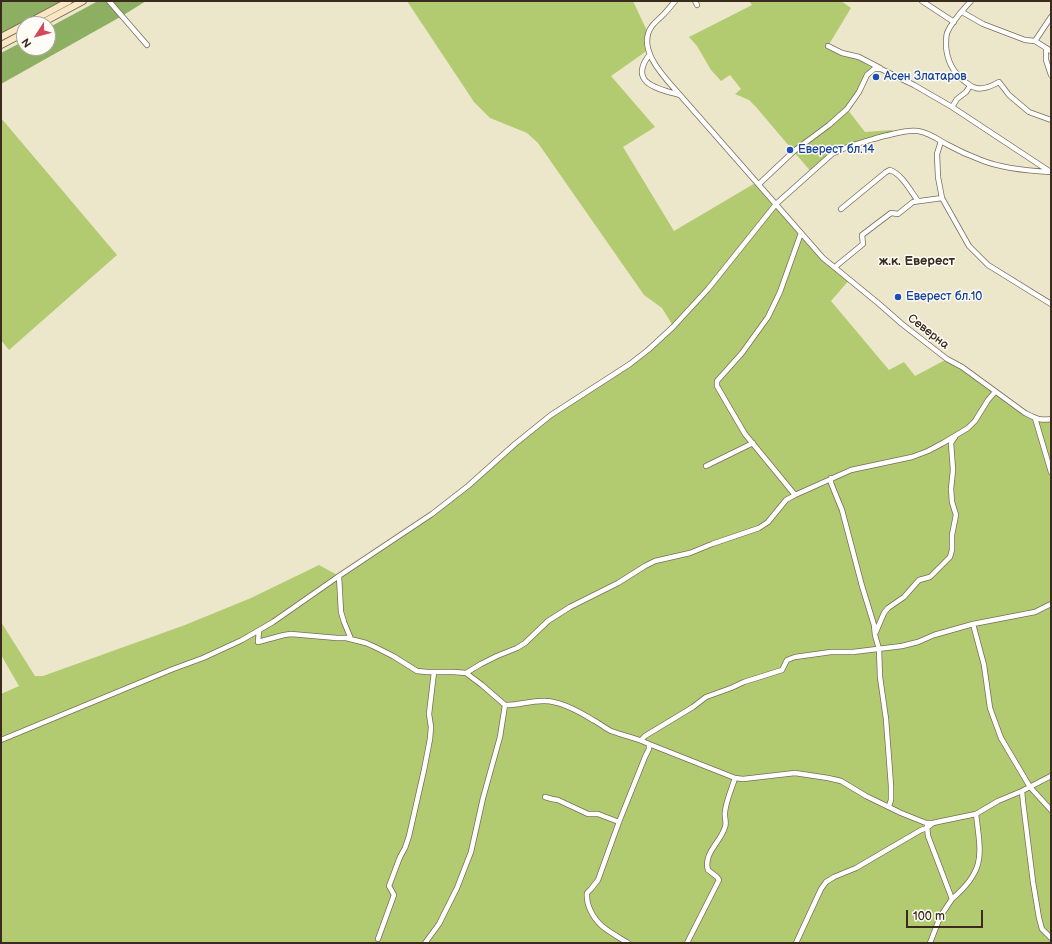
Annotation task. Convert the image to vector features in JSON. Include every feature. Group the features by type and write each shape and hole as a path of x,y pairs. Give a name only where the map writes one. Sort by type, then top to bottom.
{"main road":[{"path":"43,16 71,3 83,1"},
{"path":"52,16 71,3"},
{"path":"1,37 16,29"},
{"path":"1,45 16,37"}],"street":[{"path":"110,1 147,45"},
{"path":"675,1 651,26 647,41 650,54 642,69 643,77 648,84 656,89 680,95"},
{"path":"922,1 954,22"},
{"path":"971,1 954,22 947,34 946,40 948,59 952,68 958,76 970,86 975,88 992,86 999,82 1009,95 1029,112 1051,120"},
{"path":"962,12 996,30 1025,40 1035,41 1051,51"},
{"path":"1035,41 1051,16"},
{"path":"828,46 842,53 859,57 914,85 952,107 1051,172"},
{"path":"1046,48 1046,60 1051,75"},
{"name":"Северна","path":"650,54 661,73 824,258 902,324 947,359 962,367 1025,413 1043,420 1051,419"},
{"path":"759,184 794,152 847,109 859,92 867,75 874,69 881,69"},
{"path":"952,107 957,99 966,92 970,86"},
{"path":"1,740 202,658 242,640 273,622 432,514 551,415 630,364 648,350 673,327 695,303 776,204 832,154 841,149 909,131 917,131 928,133 956,150 983,161 1015,168 1051,172"},
{"path":"942,141 937,154 938,177 942,198 968,246 988,265 1051,304"},
{"path":"841,209 890,170 897,173 918,201"},
{"path":"835,267 863,244 862,235 891,212 898,214 913,202 942,198"},
{"path":"795,495 745,434 717,386 717,381 742,353 768,317 780,292 802,233"},
{"path":"466,674 481,664 525,643 548,621 570,607 618,583 655,561 690,553 759,528 768,522 786,500 831,478 851,470 912,457 928,451 968,428 975,421 988,400 995,392"},
{"path":"1035,418 1051,472"},
{"path":"875,635 884,613 888,608 904,597 919,580 930,577 950,557 956,515 952,502 951,489 951,443 955,436"},
{"path":"706,466 753,443"},
{"path":"831,478 831,483 842,510 850,538 874,625 879,649 880,677 886,719 891,786 891,800 889,806"},
{"path":"339,576 341,612 347,630 348,639"},
{"path":"641,740 706,697 744,682 782,670 787,660 795,657 831,652 853,652 902,646 973,624 1035,612 1051,604"},
{"path":"973,624 984,664 990,708 1001,738 1030,786 1051,810"},
{"path":"259,631 258,642 292,634 348,639 375,646 417,671 454,672 466,674 482,685 505,705 518,705 526,702 544,700 554,702 580,713 610,730 641,740 743,780 795,773 828,778 842,782 866,796 926,825"},
{"path":"378,939 394,894 389,886 409,836 426,758 431,727 429,714 434,672"},
{"path":"425,943 439,924 457,888 471,852 483,798 500,737 505,705"},
{"path":"628,943 602,926 591,913 586,898 587,893 598,880 619,822 649,749 649,744"},
{"path":"796,943 811,909 826,882 856,868 921,830 926,825 976,814 998,801 1051,776"},
{"path":"687,943 719,880 708,870 707,861 726,826 724,813 735,778"},
{"path":"1022,791 1039,918 1042,929 1051,938"},
{"path":"545,796 558,800 588,814 598,814 619,822"},
{"path":"930,943 940,917 952,899 967,884 975,873 979,863 980,850 976,814"},
{"path":"926,825 930,843 952,899"}],"green space":[{"path":"1,1 69,1 41,16 16,16 16,29 1,37"},
{"path":"98,1 146,1 56,53 56,24"},
{"path":"407,1 633,1 648,33 648,50 611,76 655,127 623,147 674,231 757,182 823,258 850,279 831,301 889,370 904,362 915,376 947,359 1036,418 1051,419 1051,943 1,943 1,694 19,686 1,655 1,622 35,676 43,676 185,625 251,598 319,565 339,576 432,514 551,415 630,364 673,326 662,308 644,295 538,143 527,133 490,118 474,102"},
{"path":"749,1 841,1 851,8 828,46 851,55 874,69 847,109 865,132 892,130 894,134 841,149 812,173 756,107 749,100 735,94 741,89 730,75 721,81 711,70 697,46 689,37 752,5"},
{"path":"16,45 16,56 51,56 1,84 1,53"},
{"path":"1,118 117,255 9,350 1,340"}],"place":[{"name":"Асен Златаров","path":"876,77"},
{"name":"Еверест бл.14","path":"790,150"},
{"name":"Еверест бл.10","path":"898,297"}],"district":[{"name":"ж.к. Еверест","path":"917,262"}]}
